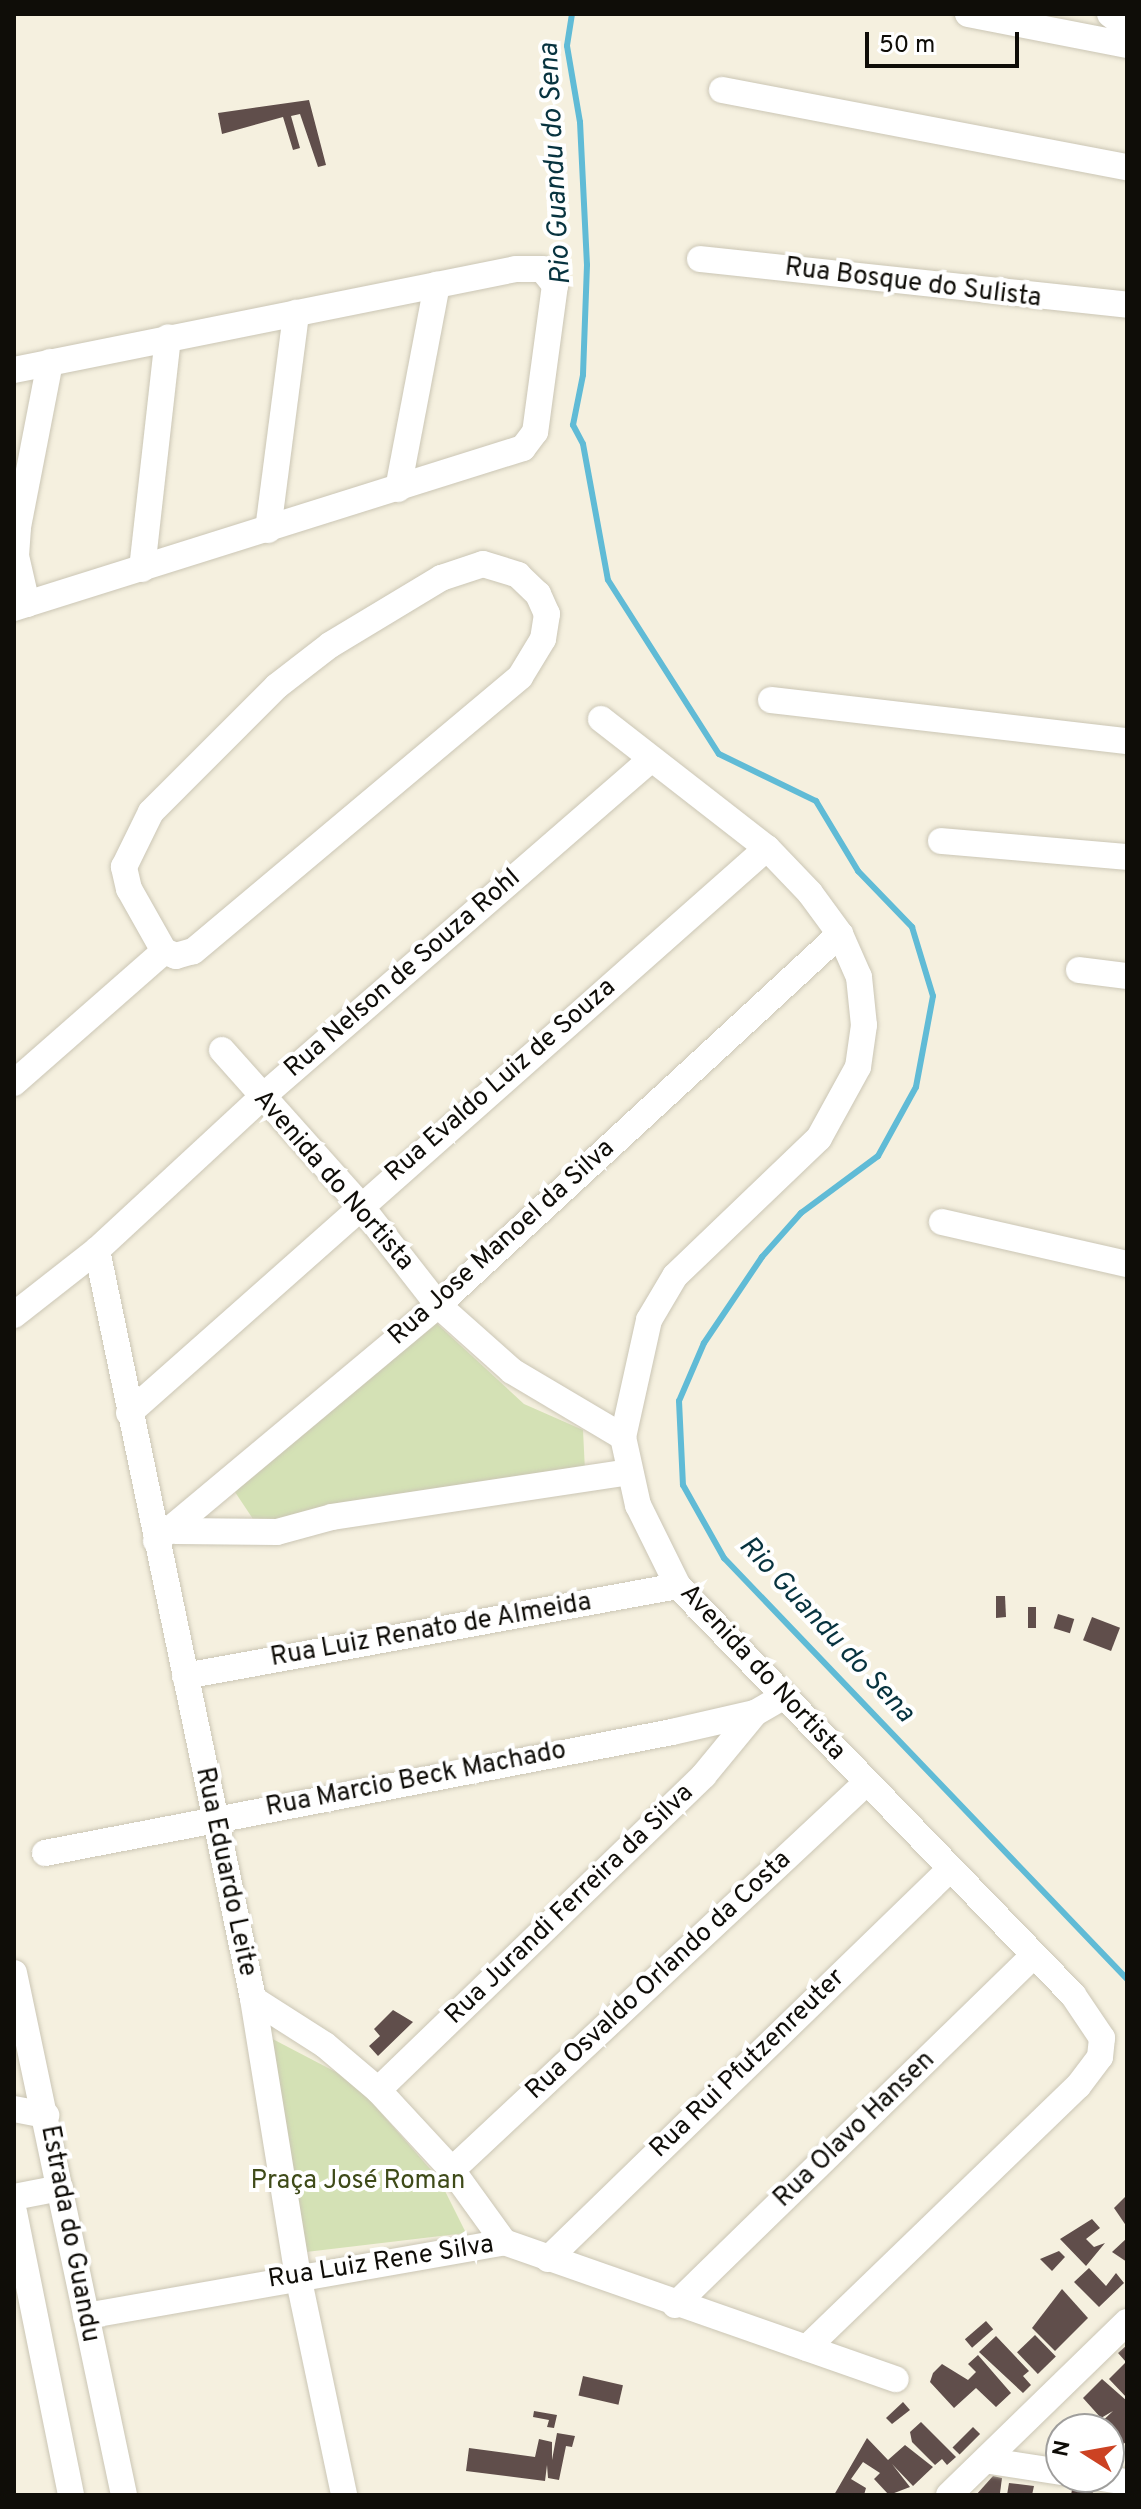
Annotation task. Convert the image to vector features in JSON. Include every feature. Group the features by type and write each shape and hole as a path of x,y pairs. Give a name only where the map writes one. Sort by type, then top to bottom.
{"street":[{"path":"968,14 1127,45"},
{"path":"1110,14 1127,27"},
{"path":"722,90 1127,167"},
{"name":"Rua Bosque do Sulista","path":"700,259 1127,305"},
{"path":"14,370 50,362 168,337 516,269 542,269 553,277 535,432 509,454 20,606 18,527 50,362"},
{"path":"398,489 437,285"},
{"path":"268,530 296,313"},
{"path":"142,569 168,337"},
{"path":"500,566 538,594 547,614 543,639 520,677 193,951 176,956 164,951 129,889 128,851 151,812 235,727 330,645 461,569 500,566"},
{"path":"771,700 1127,741"},
{"path":"601,719 649,761 767,848 840,934 859,977 864,1025 858,1067 819,1138 675,1276 649,1320 623,1437"},
{"name":"Rua Nelson de Souza Rohl","path":"14,1315 97,1250 262,1097 649,761"},
{"path":"941,841 1127,857"},
{"name":"Rua Evaldo Luiz de Souza","path":"129,1413 360,1205 767,848"},
{"name":"Rua Jose Manoel da Silva","path":"166,1536 233,1475 438,1305 840,934"},
{"path":"14,1083 164,951"},
{"path":"1079,970 1127,976"},
{"name":"Avenida do Nortista","path":"222,1050 360,1205 438,1305 512,1371 623,1437 628,1472 653,1543 678,1586 1034,1955 1094,2021 1102,2038 1100,2057 1078,2086 807,2348"},
{"path":"942,1222 1127,1264"},
{"name":"Rua Eduardo Leite","path":"97,1250 129,1413 166,1536 185,1676 211,1819 253,1999 298,2276 344,2495"},
{"path":"166,1536 232,1536 628,1472"},
{"name":"Rua Luiz Renato de Almeida","path":"185,1676 678,1586"},
{"name":"Rua Marcio Beck Machado","path":"45,1853 755,1713 783,1697"},
{"name":"Rua Jurandi Ferreira da Silva","path":"378,2090 704,1775 755,1713"},
{"name":"Rua Osvaldo Orlando da Costa","path":"452,2170 866,1783"},
{"name":"Rua Rui Pfutzenreuter","path":"548,2259 949,1870"},
{"name":"Rua Olavo Hansen","path":"675,2305 1034,1955"},
{"name":"Estrada do Guandu","path":"14,1973 124,2495"},
{"path":"253,1999 325,2045 378,2090 452,2170 504,2242"},
{"path":"14,2109 46,2115"},
{"path":"14,2197 60,2188"},
{"path":"14,2212 71,2495"},
{"name":"Rua Luiz Rene Silva","path":"86,2316 298,2276 504,2242 675,2305 896,2379"},
{"path":"949,2495 990,2461 1127,2322"},
{"path":"990,2461 1045,2470"}],"green space":[{"path":"433,1320 524,1404 583,1430 585,1471 257,1525 233,1489"},
{"name":"Praça José Roman","path":"265,2035 353,2081 439,2179 466,2233 306,2252"}],"building":[{"path":"309,100 326,165 318,167 300,114 291,116 300,148 293,150 283,117 222,134 218,113"},
{"path":"996,1596 1005,1596 1006,1617 996,1618"},
{"path":"1028,1607 1036,1607 1036,1628 1028,1628"},
{"path":"1058,1614 1074,1619 1070,1633 1054,1628"},
{"path":"1092,1617 1120,1628 1111,1651 1083,1640"},
{"path":"393,2010 413,2022 378,2056 369,2046 380,2036 374,2029"},
{"path":"1127,2195 1127,2227 1114,2208"},
{"path":"1092,2219 1100,2228 1086,2239 1094,2247 1105,2243 1086,2266 1060,2239"},
{"path":"1127,2238 1127,2262 1112,2252"},
{"path":"1059,2251 1065,2257 1052,2271 1040,2259"},
{"path":"1089,2268 1106,2286 1116,2273 1124,2283 1099,2307 1074,2282"},
{"path":"1062,2289 1088,2318 1055,2351 1032,2328"},
{"path":"986,2321 993,2329 972,2348 965,2339"},
{"path":"1035,2335 1056,2357 1038,2374 1017,2352"},
{"path":"996,2336 1029,2371 1023,2376 1031,2385 1023,2393 979,2352"},
{"path":"1127,2345 1127,2398 1109,2379 1126,2362 1118,2353"},
{"path":"978,2355 1011,2393 996,2407 976,2388 954,2408 930,2382 933,2373 942,2364 968,2380 976,2372 968,2364"},
{"path":"583,2376 623,2385 618,2405 579,2395"},
{"path":"1102,2379 1127,2401 1127,2441 1125,2443 1125,2413 1096,2413 1083,2398"},
{"path":"903,2402 910,2410 892,2424 886,2418"},
{"path":"534,2411 557,2415 554,2428 547,2427 549,2420 533,2417"},
{"path":"921,2422 956,2457 947,2465 942,2459 935,2465 912,2442 910,2432"},
{"path":"973,2427 980,2434 960,2455 952,2448"},
{"path":"557,2433 575,2436 572,2447 566,2446 559,2480 548,2478 547,2465 545,2481 466,2471 469,2448 535,2457 539,2439 552,2442 552,2460"},
{"path":"867,2438 888,2460 905,2445 933,2467 913,2486 892,2464 910,2487 889,2495 874,2479 880,2473 863,2462 851,2479 866,2488 864,2495 834,2495"},
{"path":"993,2476 1002,2478 1000,2493 976,2495"},
{"path":"1009,2483 1034,2486 1032,2495 1007,2495"},
{"path":"1071,2493 1093,2493 1092,2495"}],"waterway":[{"name":"Rio Guandu do Sena","path":"572,14 567,46 580,122 587,265 583,375 573,425 583,444 608,580 719,754 816,801 858,871 912,927 933,996 916,1087 878,1156 801,1213 762,1257 704,1343 679,1401 683,1485 724,1558 1127,1979"}]}
